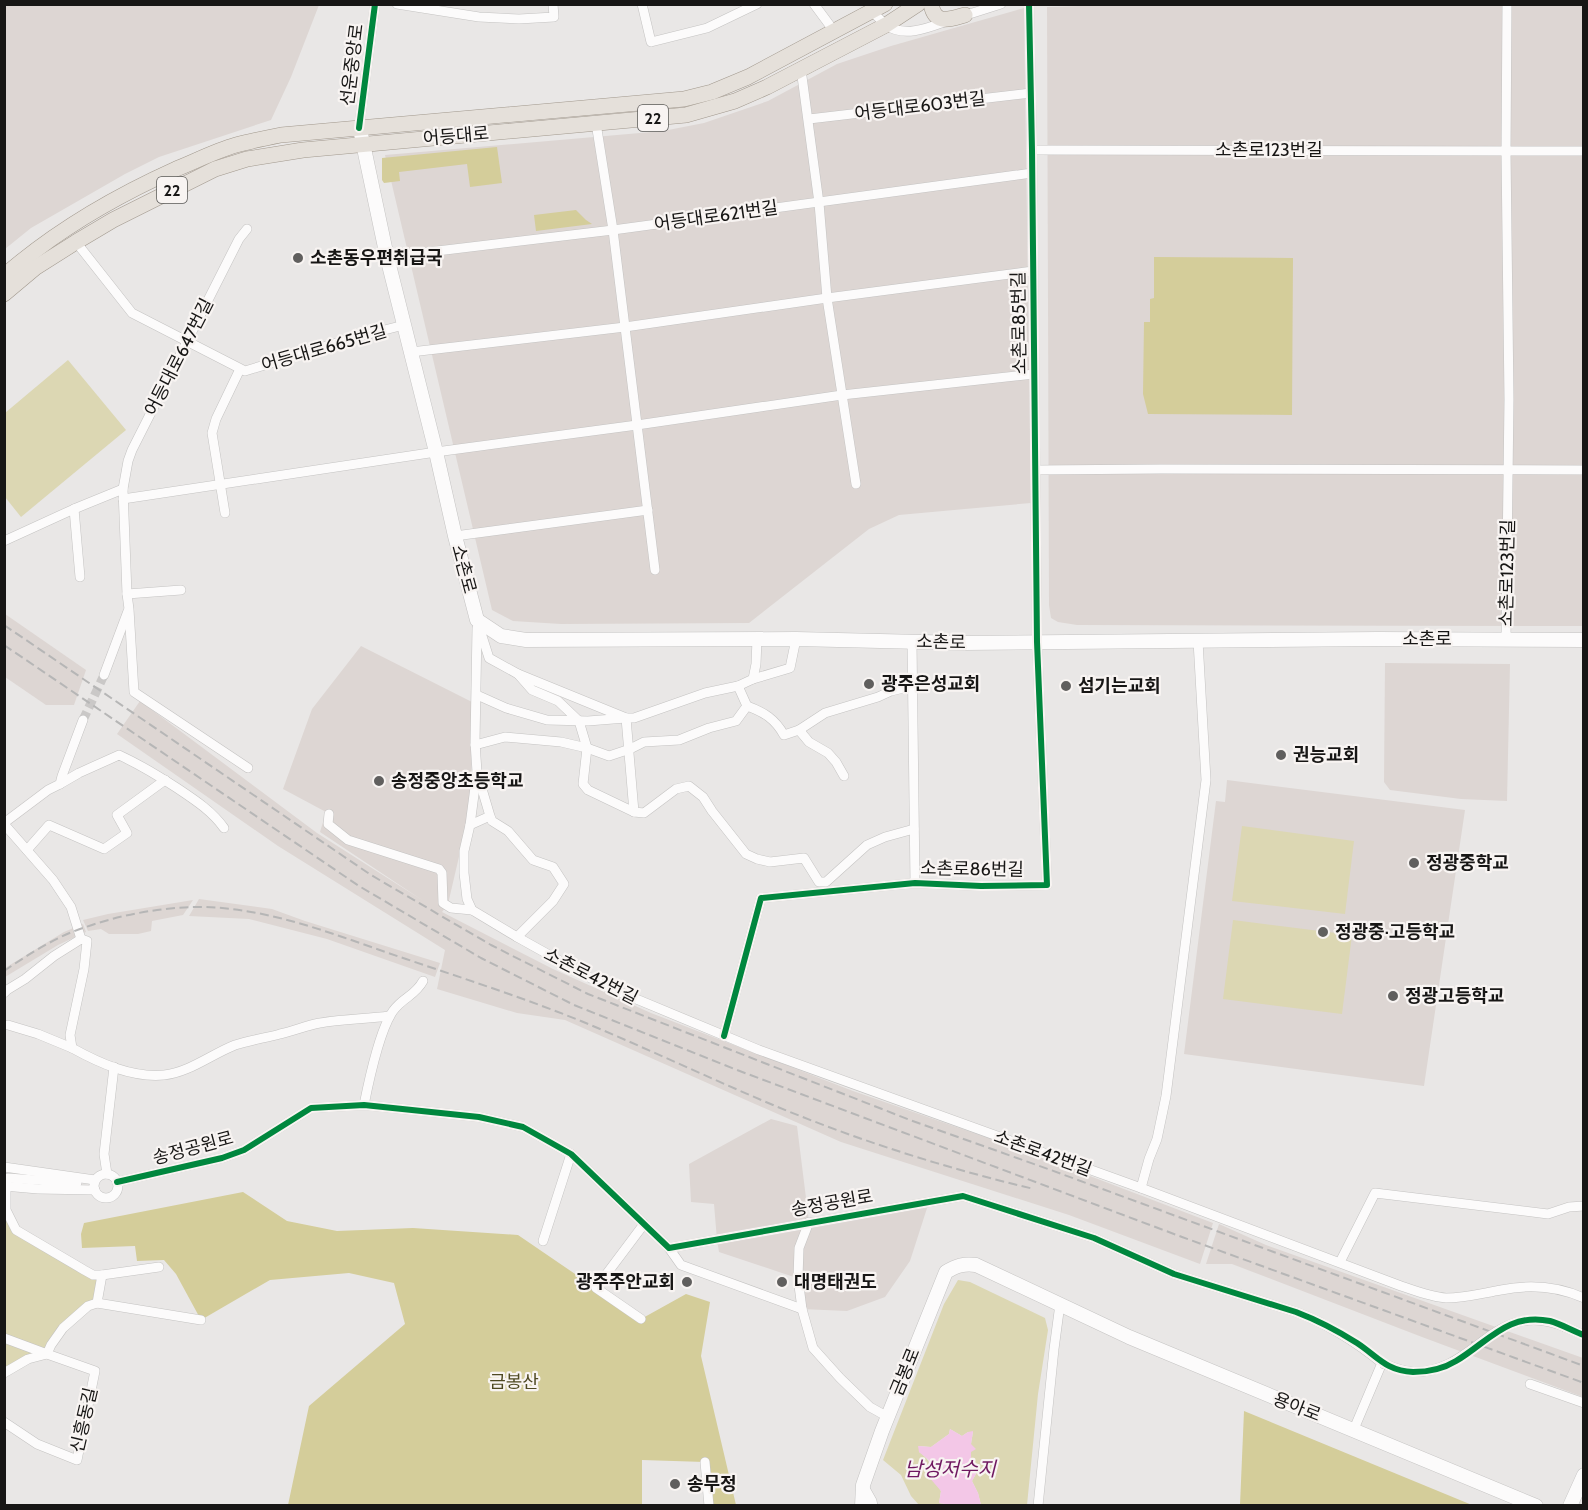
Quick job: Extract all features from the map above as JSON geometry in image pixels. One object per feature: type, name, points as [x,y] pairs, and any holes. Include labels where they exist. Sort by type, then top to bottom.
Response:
[{"type":"main road","name":"어등대로","points":[[4,294],[35,268],[113,220],[215,169],[247,159],[303,150],[686,115],[735,100],[767,87],[886,25],[918,4]]},
{"type":"main road","points":[[931,4],[933,13],[940,19],[946,20],[965,15]]},
{"type":"main road","name":"어등대로","points":[[4,276],[22,260],[63,231],[105,205],[160,176],[237,145],[281,135],[684,99],[712,92],[748,77],[878,8]]},
{"type":"street","name":"선운중앙로","points":[[360,128],[375,4]]},
{"type":"street","points":[[397,4],[479,17],[519,19],[554,17],[553,4]]},
{"type":"street","points":[[642,4],[651,42],[707,28],[758,4]]},
{"type":"street","points":[[814,4],[834,31]]},
{"type":"street","points":[[878,8],[886,25],[897,30],[921,30],[1001,4]]},
{"type":"street","name":"소촌로85번길","points":[[1029,4],[1037,642]]},
{"type":"street","name":"소촌로123번길","points":[[1506,640],[1507,4]]},
{"type":"street","points":[[801,69],[819,203],[827,298],[856,484]]},
{"type":"street","name":"어등대로603번길","points":[[809,119],[1031,93]]},
{"type":"street","points":[[596,123],[613,230],[655,570]]},
{"type":"street","name":"소촌로","points":[[360,128],[387,257],[477,620],[501,636],[526,640],[796,639],[964,643],[1378,639],[1584,640]]},
{"type":"street","name":"소촌로123번길","points":[[1032,150],[1584,151]]},
{"type":"street","name":"어등대로621번길","points":[[613,230],[1032,173]]},
{"type":"street","name":"어등대로647번길","points":[[247,229],[238,239],[132,450],[123,494],[134,692],[248,768]]},
{"type":"street","points":[[387,257],[613,230]]},
{"type":"street","name":"어등대로665번길","points":[[76,242],[132,313],[245,371],[404,325]]},
{"type":"street","points":[[411,352],[625,327],[1033,271]]},
{"type":"street","points":[[225,513],[213,444],[213,426],[240,369]]},
{"type":"street","points":[[4,541],[74,509],[123,494],[220,486],[436,452],[842,395],[1034,374]]},
{"type":"street","points":[[1036,470],[1584,470]]},
{"type":"street","points":[[74,509],[80,576]]},
{"type":"street","points":[[455,536],[648,510]]},
{"type":"street","points":[[127,594],[181,590]]},
{"type":"street","name":"어등대로647번길","points":[[104,675],[129,609]]},
{"type":"street","points":[[472,910],[467,899],[464,851],[477,772],[475,745],[477,620]]},
{"type":"street","points":[[477,620],[489,658],[518,674],[626,718]]},
{"type":"street","points":[[753,679],[757,639]]},
{"type":"street","points":[[477,695],[506,708],[547,720],[634,718],[705,693],[738,686],[790,668],[796,639]]},
{"type":"street","points":[[1142,1188],[1157,1139],[1166,1096],[1206,780],[1198,641]]},
{"type":"street","points":[[912,642],[915,883]]},
{"type":"street","name":"소촌로86번길","points":[[724,1036],[761,898],[915,883],[981,886],[1047,885],[1037,642]]},
{"type":"street","points":[[518,674],[531,690],[558,701],[579,721],[587,748],[583,784],[588,790],[634,812],[644,813],[676,789],[688,786],[703,797],[746,854],[770,862],[804,858],[819,882],[826,882],[867,845],[914,829]]},
{"type":"street","points":[[738,686],[747,706],[762,711],[778,725],[784,735],[799,730],[825,713],[912,686]]},
{"type":"street","points":[[475,745],[505,737],[561,742],[609,756],[644,742],[680,740],[709,728],[736,721],[747,706]]},
{"type":"street","points":[[626,718],[634,812]]},
{"type":"street","points":[[60,784],[83,720]]},
{"type":"street","points":[[799,730],[809,742],[828,753],[837,762],[844,776]]},
{"type":"street","points":[[81,939],[71,907],[53,880],[4,823],[48,790],[119,755],[142,765],[165,780],[208,810],[224,828]]},
{"type":"street","points":[[477,772],[492,821],[508,831],[533,860],[553,867],[564,884],[553,901],[517,937]]},
{"type":"street","points":[[27,850],[50,825],[104,849],[127,833],[117,815],[165,780]]},
{"type":"street","name":"소촌로42번길","points":[[329,814],[328,824],[348,840],[439,869],[442,873],[443,903],[451,908],[472,910],[605,986],[759,1050],[1142,1188],[1401,1286],[1444,1298],[1472,1296],[1526,1286],[1542,1286],[1561,1289],[1584,1298]]},
{"type":"street","points":[[470,825],[490,816]]},
{"type":"street","points":[[4,993],[54,956],[81,939],[87,940],[84,969],[70,1035],[72,1048]]},
{"type":"street","points":[[364,1105],[389,1016],[405,998],[417,991],[423,981]]},
{"type":"street","points":[[8,1024],[38,1034],[114,1067],[152,1076],[179,1072],[238,1044],[320,1023],[389,1016]]},
{"type":"street","points":[[107,1174],[104,1154],[114,1067]]},
{"type":"street","name":"송정공원로","points":[[117,1182],[222,1158],[244,1150],[310,1108],[364,1105],[498,1120],[523,1127],[571,1154],[669,1248],[681,1265],[802,1309]]},
{"type":"street","points":[[543,1241],[571,1154]]},
{"type":"street","points":[[4,1167],[95,1185]]},
{"type":"street","points":[[107,1174],[114,1177],[117,1182],[116,1191],[111,1196],[99,1196],[95,1185],[99,1176],[107,1174]]},
{"type":"street","points":[[95,1185],[38,1189],[6,1184],[6,1210],[16,1230],[93,1275],[159,1268]]},
{"type":"street","points":[[1340,1262],[1375,1193],[1548,1214],[1569,1207],[1584,1206]]},
{"type":"street","name":"송정공원로","points":[[669,1248],[963,1196],[1095,1238],[1174,1274],[1305,1315],[1359,1344],[1382,1363],[1400,1370],[1411,1372],[1434,1370],[1456,1361],[1497,1331],[1512,1323],[1551,1321],[1584,1335]]},
{"type":"street","points":[[809,1222],[800,1248],[798,1278],[802,1309],[813,1348],[870,1407],[888,1417]]},
{"type":"street","points":[[641,1319],[596,1288],[644,1224]]},
{"type":"street","name":"금봉로","points":[[862,1506],[863,1485],[946,1272],[967,1263],[976,1265]]},
{"type":"street","name":"용아로","points":[[976,1265],[1129,1337],[1536,1506]]},
{"type":"street","points":[[97,1303],[102,1275]]},
{"type":"street","points":[[47,1354],[63,1328],[88,1306],[97,1303],[201,1320]]},
{"type":"street","points":[[1038,1506],[1052,1359],[1060,1304]]},
{"type":"street","points":[[4,1338],[47,1354]]},
{"type":"street","points":[[4,1373],[28,1359],[47,1354]]},
{"type":"street","name":"신흥동길","points":[[4,1422],[37,1444],[77,1460],[96,1371],[47,1354]]},
{"type":"street","points":[[1354,1429],[1382,1363]]},
{"type":"street","points":[[1530,1384],[1584,1403]]},
{"type":"street","points":[[705,1462],[709,1506]]},
{"type":"street","points":[[1570,1506],[1584,1475]]},
{"type":"street","points":[[863,1485],[873,1506]]},
{"type":"shaded area","points":[[5,4],[319,5],[291,77],[271,120],[159,157],[31,228],[5,249]]},
{"type":"shaded area","points":[[1143,4],[1583,5],[1583,626],[1077,625],[1058,622],[1051,618],[1049,605],[1047,7]]},
{"type":"shaded area","points":[[1024,8],[1031,503],[899,515],[869,529],[749,623],[561,624],[513,621],[492,610],[385,155],[663,131],[704,123],[768,101],[837,64]]},
{"type":"shaded area","points":[[68,360],[126,430],[21,517],[5,497],[5,413]]},
{"type":"shaded area","points":[[5,614],[86,670],[74,705],[46,705],[5,677]]},
{"type":"shaded area","points":[[361,646],[472,702],[471,805],[448,904],[442,912],[553,969],[651,1013],[853,1091],[1014,1147],[1213,1223],[1200,1264],[1069,1215],[841,1142],[565,1020],[517,1013],[437,989],[445,950],[278,846],[117,734],[140,701],[317,833],[422,900],[320,832],[326,812],[283,789],[312,709]]},
{"type":"shaded area","points":[[1385,663],[1510,664],[1507,801],[1461,799],[1390,790],[1384,782]]},
{"type":"shaded area","name":"정광중·고등학교","points":[[1227,780],[1465,810],[1424,1086],[1184,1054],[1216,801],[1225,802]]},
{"type":"shaded area","points":[[1242,826],[1354,841],[1345,914],[1232,901]]},
{"type":"shaded area","points":[[199,899],[272,909],[440,963],[435,977],[327,939],[249,919],[189,916]]},
{"type":"shaded area","points":[[193,900],[183,915],[152,921],[151,931],[138,934],[109,934],[101,929],[88,931],[83,920],[108,914]]},
{"type":"shaded area","points":[[1233,920],[1352,935],[1342,1014],[1223,999]]},
{"type":"shaded area","points":[[83,924],[86,932],[58,945],[5,977],[5,968],[64,932]]},
{"type":"shaded area","points":[[771,1119],[797,1126],[809,1222],[929,1202],[910,1261],[885,1297],[847,1311],[802,1309],[797,1278],[719,1252],[714,1204],[691,1202],[689,1164]]},
{"type":"shaded area","points":[[4,1210],[16,1230],[84,1270],[102,1275],[97,1303],[88,1306],[51,1345],[4,1373]]},
{"type":"shaded area","points":[[1219,1224],[1266,1245],[1583,1358],[1583,1397],[1232,1264],[1206,1264]]},
{"type":"shaded area","points":[[958,1280],[970,1282],[1045,1318],[1048,1330],[1038,1394],[1027,1505],[981,1505],[972,1481],[977,1472],[971,1465],[973,1432],[962,1436],[950,1429],[949,1434],[931,1447],[919,1446],[919,1452],[931,1466],[941,1491],[939,1503],[951,1505],[919,1505],[911,1496],[901,1475],[883,1460],[944,1304]]},
{"type":"green space","points":[[497,147],[502,183],[470,187],[467,164],[399,172],[400,181],[384,183],[382,180],[382,158]]},
{"type":"green space","points":[[576,210],[592,224],[536,231],[534,215]]},
{"type":"green space","points":[[1154,257],[1293,258],[1292,415],[1148,414],[1143,394],[1144,322],[1150,322],[1150,299],[1154,298]]},
{"type":"green space","name":"금봉산","points":[[243,1192],[287,1221],[337,1231],[413,1228],[518,1235],[641,1319],[686,1294],[710,1302],[701,1356],[736,1505],[709,1505],[705,1462],[642,1460],[642,1505],[288,1505],[309,1406],[405,1324],[394,1283],[349,1273],[270,1280],[201,1320],[176,1274],[164,1260],[137,1261],[135,1246],[82,1248],[81,1234],[84,1223]]},
{"type":"green space","points":[[1244,1411],[1472,1505],[1240,1505]]},
{"type":"water","name":"남성저수지","points":[[950,1429],[962,1436],[973,1431],[971,1444],[976,1449],[971,1452],[971,1465],[977,1472],[972,1481],[981,1505],[939,1503],[941,1491],[928,1476],[929,1460],[919,1452],[918,1446],[931,1447],[949,1434]]},
{"type":"tunnel","points":[[83,720],[104,675]]},
{"type":"railway","points":[[4,625],[371,875],[491,945],[588,994],[910,1120],[1584,1366]]},
{"type":"railway","points":[[4,645],[359,886],[481,958],[574,1005],[737,1070],[1182,1237],[1584,1383]]},
{"type":"railway","points":[[4,971],[64,935],[112,919],[139,913],[194,907],[249,911],[328,932],[560,1013],[773,1105],[837,1130],[967,1172],[1034,1189]]},
{"type":"cycle path","points":[[359,128],[375,4]]},
{"type":"cycle path","points":[[724,1036],[761,898],[915,883],[981,886],[1047,885],[1037,642],[1029,4]]},
{"type":"cycle path","points":[[117,1182],[222,1158],[244,1150],[311,1108],[364,1105],[479,1117],[523,1127],[571,1154],[669,1248],[963,1196],[1094,1238],[1174,1274],[1296,1312],[1335,1330],[1382,1362],[1404,1371],[1424,1371],[1446,1366],[1499,1331],[1522,1321],[1535,1319],[1550,1321],[1584,1335]]},
{"type":"place","name":"소촌동우편취급국","points":[[298,258]]},
{"type":"place","name":"광주은성교회","points":[[869,684]]},
{"type":"place","name":"섬기는교회","points":[[1066,686]]},
{"type":"place","name":"권능교회","points":[[1281,755]]},
{"type":"place","name":"송정중앙초등학교","points":[[379,781]]},
{"type":"place","name":"정광중학교","points":[[1414,863]]},
{"type":"place","name":"정광중·고등학교","points":[[1323,932]]},
{"type":"place","name":"정광고등학교","points":[[1393,996]]},
{"type":"place","name":"광주주안교회","points":[[687,1282]]},
{"type":"place","name":"대명태권도","points":[[782,1282]]},
{"type":"place","name":"송무정","points":[[675,1484]]}]
